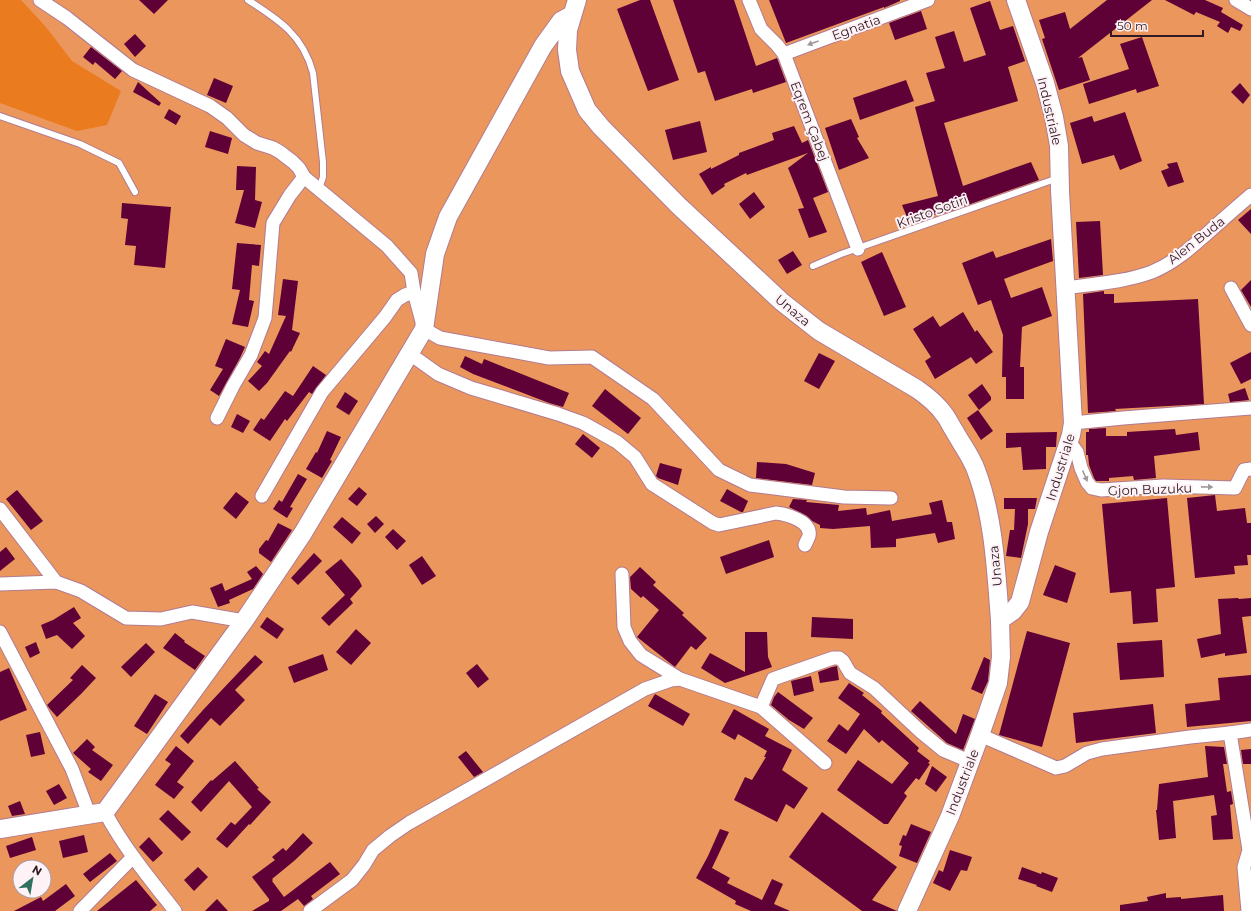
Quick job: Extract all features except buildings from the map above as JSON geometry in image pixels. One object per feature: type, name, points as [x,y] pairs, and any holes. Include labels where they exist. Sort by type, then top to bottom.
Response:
[{"type":"main road","name":"Industriale","points":[[907,911],[950,816],[998,683],[1001,657],[1000,620],[1013,611],[1020,602],[1039,532],[1071,435],[1072,422],[1059,146],[1054,117],[1045,83],[1016,0]]},
{"type":"main road","points":[[0,829],[97,813],[244,621],[303,533],[424,329],[435,254],[448,217],[543,46],[561,21],[575,8]]},
{"type":"main road","name":"Unaza","points":[[575,8],[568,30],[567,50],[570,71],[587,110],[616,144],[782,302],[819,330],[917,389],[931,400],[944,414],[969,456],[982,489],[994,547],[1000,620]]},
{"type":"street","points":[[40,0],[67,18],[133,70],[210,106],[227,118],[244,135],[256,144],[273,148],[293,162],[299,168],[304,177],[387,246],[411,273],[414,292],[424,329],[440,338],[549,358],[592,357],[653,399],[719,470],[750,485],[844,497],[891,498]]},
{"type":"street","name":"Eqrem Çabej","points":[[749,0],[761,28],[784,54],[858,248]]},
{"type":"street","name":"Egnatia","points":[[784,54],[928,0]]},
{"type":"street","points":[[1236,0],[1251,8]]},
{"type":"street","points":[[217,418],[232,386],[251,355],[265,318],[273,223],[290,195],[304,177]]},
{"type":"street","name":"Alen Buda","points":[[1065,288],[1138,276],[1153,271],[1190,249],[1251,195]]},
{"type":"street","points":[[1231,288],[1251,325]]},
{"type":"street","points":[[262,496],[322,392],[385,317],[397,300],[414,292]]},
{"type":"street","points":[[410,354],[438,374],[471,388],[583,423],[617,442],[635,456],[652,484],[713,523],[719,524],[776,513],[784,514],[805,524],[809,531],[809,536],[805,545]]},
{"type":"street","points":[[1072,422],[1251,408]]},
{"type":"street","name":"Gjon Buzuku","points":[[1069,441],[1077,452],[1081,468],[1087,482],[1092,488],[1101,490],[1163,486],[1234,488],[1244,470],[1251,469]]},
{"type":"street","points":[[0,509],[56,582]]},
{"type":"street","points":[[622,574],[624,627],[630,641],[640,655],[680,679],[761,707],[825,763]]},
{"type":"street","points":[[0,584],[56,582],[82,591],[126,618],[161,619],[192,612],[244,621]]},
{"type":"street","points":[[0,632],[72,769],[97,813],[116,832],[175,911]]},
{"type":"street","points":[[761,707],[773,679],[833,658],[838,658],[843,661],[850,673],[874,688],[921,732],[943,750],[969,761]]},
{"type":"street","points":[[310,911],[352,880],[364,865],[373,850],[390,836],[410,823],[645,689],[671,680],[680,679]]},
{"type":"street","points":[[980,735],[1056,768],[1065,766],[1087,753],[1102,749],[1251,730]]},
{"type":"street","points":[[1230,733],[1250,850],[1244,867],[1248,882],[1248,911]]},
{"type":"street","points":[[80,911],[134,857]]},
{"type":"lane","points":[[248,0],[286,27],[296,37],[309,60],[313,73],[323,162],[323,178],[319,190]]},
{"type":"lane","points":[[0,116],[80,144],[119,163],[135,192]]},
{"type":"lane","name":"Kristo Sotiri","points":[[813,266],[841,254],[1060,177]]},
{"type":"shaded area","points":[[0,0],[1251,0],[1251,911],[0,911]]},
{"type":"shaded area","points":[[0,0],[21,0],[46,27],[72,61],[121,91],[107,125],[77,131],[0,103]]}]
